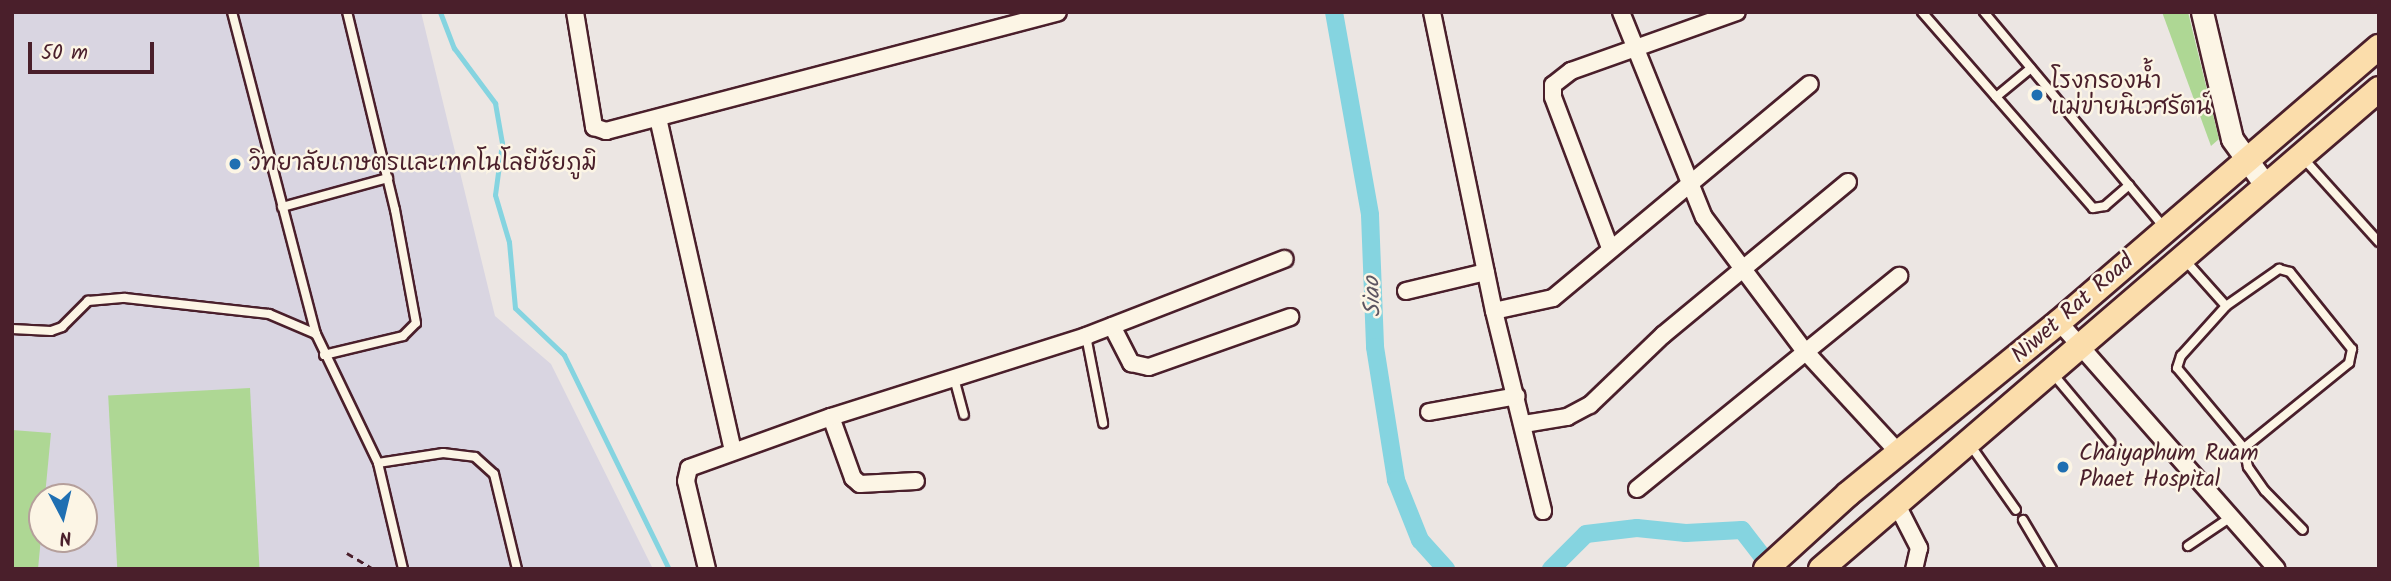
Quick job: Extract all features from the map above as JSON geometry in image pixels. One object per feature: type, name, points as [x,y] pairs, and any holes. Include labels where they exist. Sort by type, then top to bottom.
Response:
[{"type":"main road","name":"Niwet Rat Road","points":[[1766,569],[1848,494],[1901,455],[2059,322],[2379,47]]},
{"type":"main road","name":"Niwet Rat Road","points":[[1821,569],[2379,89]]},
{"type":"street","points":[[575,12],[594,127],[606,131],[1058,12]]},
{"type":"street","points":[[1432,12],[1494,311],[1544,511]]},
{"type":"street","points":[[1621,12],[1688,184],[1740,269],[1804,350],[1901,455]]},
{"type":"street","points":[[1610,247],[1553,97],[1553,85],[1571,71],[1737,12]]},
{"type":"street","points":[[2202,12],[2232,139],[2246,163],[2266,186]]},
{"type":"street","points":[[1494,311],[1547,301],[1810,84]]},
{"type":"street","points":[[658,118],[733,450]]},
{"type":"street","points":[[1524,424],[1567,416],[1590,405],[1740,269],[1848,182]]},
{"type":"street","points":[[707,569],[686,481],[689,468],[831,417],[1086,336],[1285,259]]},
{"type":"street","points":[[1406,291],[1486,272]]},
{"type":"street","points":[[1637,489],[1804,350],[1899,276]]},
{"type":"street","points":[[1112,326],[1131,363],[1149,367],[1290,317]]},
{"type":"street","points":[[2059,322],[2277,569]]},
{"type":"street","points":[[1429,412],[1517,396]]},
{"type":"street","points":[[831,417],[853,478],[860,484],[916,481]]},
{"type":"street","points":[[1896,503],[1919,548],[1914,569]]},
{"type":"lane","points":[[232,12],[316,334],[378,463],[403,569]]},
{"type":"lane","points":[[324,355],[403,336],[416,323],[388,178],[346,12]]},
{"type":"lane","points":[[1922,12],[2093,208],[2105,206],[2129,185]]},
{"type":"lane","points":[[1984,12],[2166,230]]},
{"type":"lane","points":[[1996,97],[2031,68]]},
{"type":"lane","points":[[2301,155],[2379,242]]},
{"type":"lane","points":[[282,207],[388,178]]},
{"type":"lane","points":[[2182,257],[2226,306]]},
{"type":"lane","points":[[2244,448],[2349,363],[2352,349],[2290,272],[2279,269],[2226,306],[2181,356],[2178,368],[2244,448],[2248,467],[2265,491],[2303,530]]},
{"type":"lane","points":[[12,330],[51,331],[88,301],[125,298],[269,314],[316,334]]},
{"type":"lane","points":[[1086,336],[1103,423]]},
{"type":"lane","points":[[2051,372],[2110,442]]},
{"type":"lane","points":[[954,378],[964,415]]},
{"type":"lane","points":[[1969,443],[2016,510]]},
{"type":"lane","points":[[378,463],[443,453],[475,457],[494,474],[517,569]]},
{"type":"lane","points":[[2188,547],[2231,517]]},
{"type":"lane","points":[[2023,520],[2052,569]]},
{"type":"path","points":[[347,553],[374,569]]},
{"type":"shaded area","name":"วิทยาลัยเกษตรและเทคโนโลยีชัยภูมิ","points":[[12,12],[421,12],[495,316],[551,364],[653,569],[12,569]]},
{"type":"green space","points":[[2162,12],[2188,12],[2219,139],[2211,146]]},
{"type":"green space","points":[[250,388],[259,569],[117,569],[108,395]]},
{"type":"green space","points":[[12,430],[51,433],[46,483],[28,483],[28,553],[40,553],[38,569],[12,569]]},
{"type":"waterway","points":[[440,12],[454,48],[495,103],[502,143],[495,195],[509,242],[515,308],[564,355],[669,569]]},
{"type":"waterway","name":"Siao","points":[[1334,12],[1370,215],[1375,347],[1396,480],[1420,540],[1446,569]]},
{"type":"waterway","name":"Siao","points":[[1551,569],[1586,534],[1637,528],[1686,533],[1742,530],[1772,569]]},
{"type":"place","name":"โรงกรองน้ำ แม่ข่ายนิเวศรัตน์","points":[[2037,95]]},
{"type":"place","name":"วิทยาลัยเกษตรและเทคโนโลยีชัยภูมิ","points":[[235,164]]},
{"type":"place","name":"Chaiyaphum Ruam Phaet Hospital","points":[[2063,467]]}]
